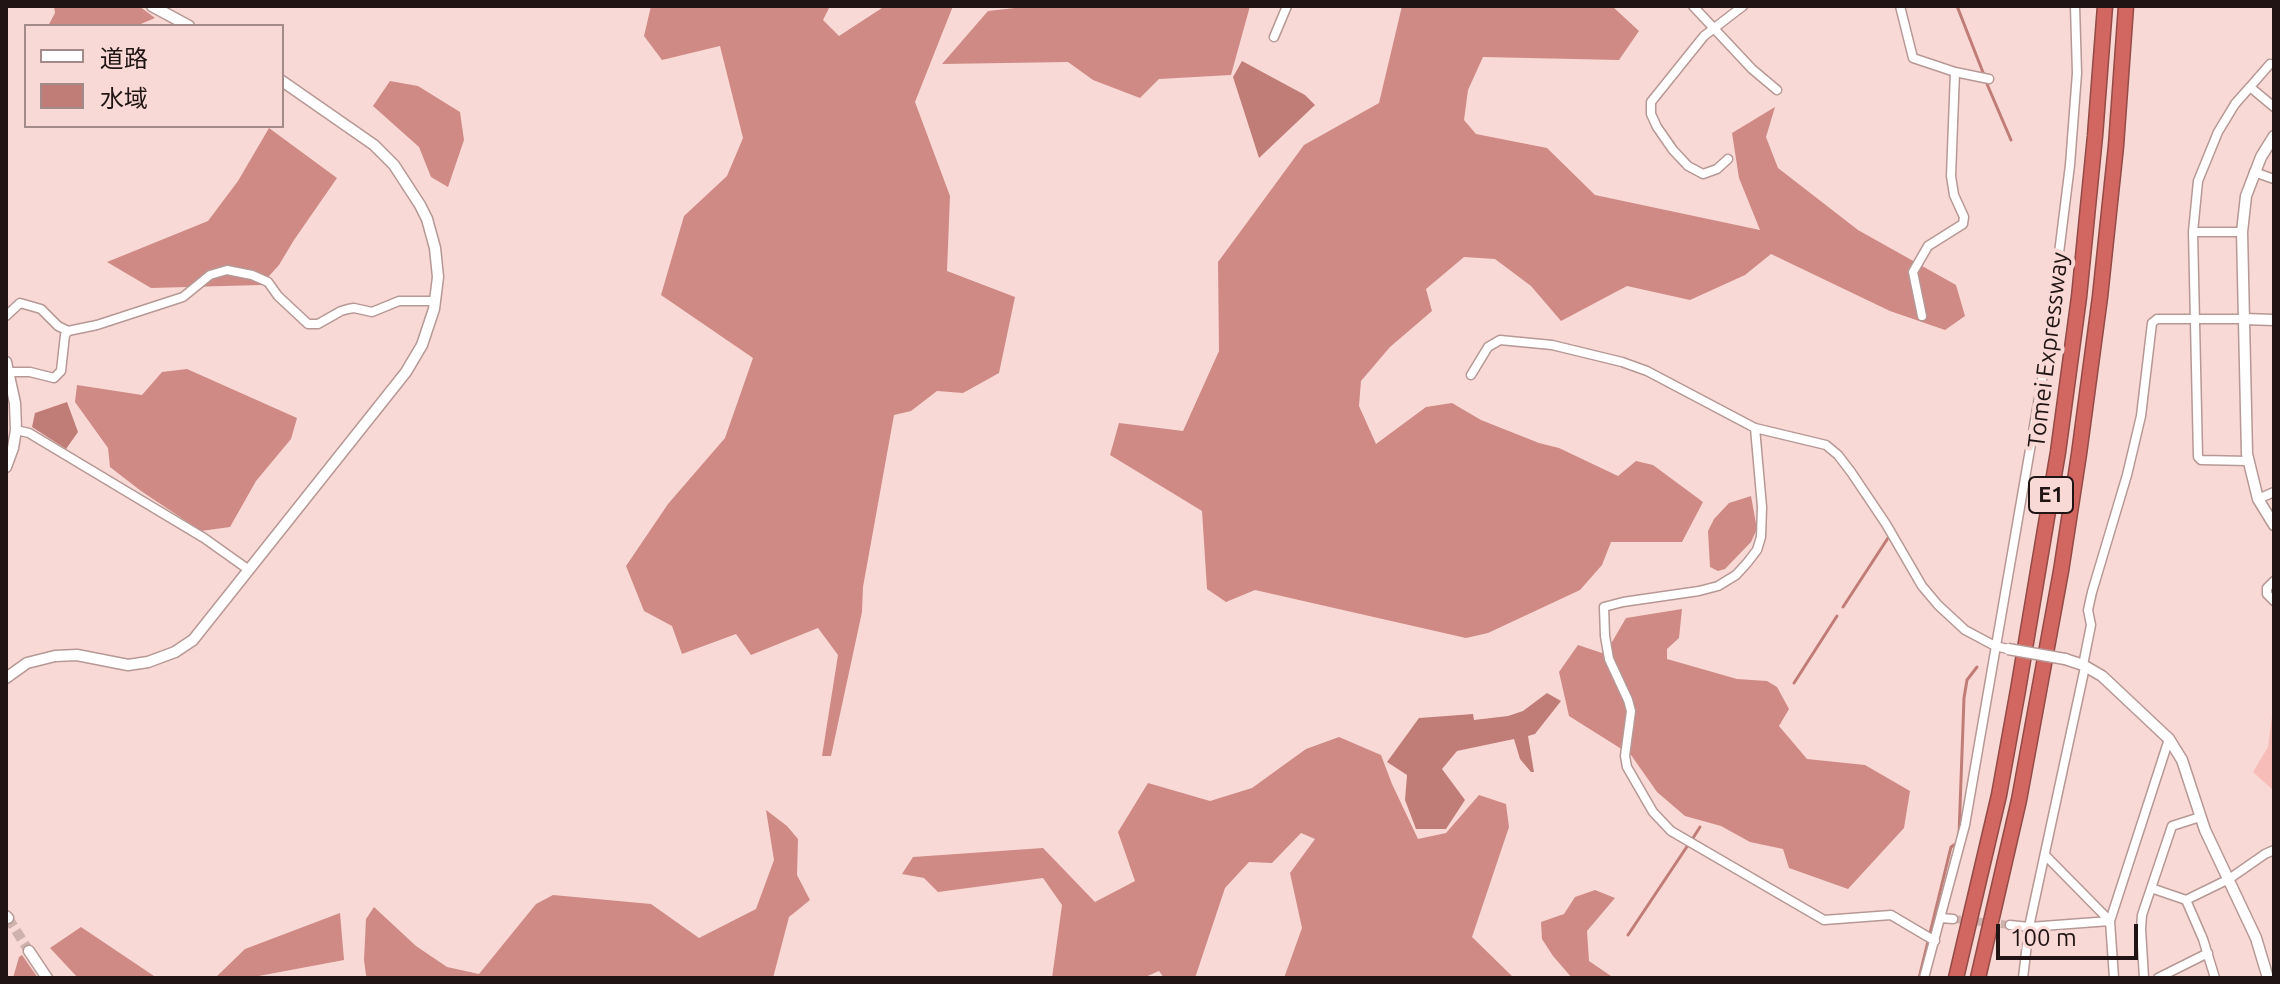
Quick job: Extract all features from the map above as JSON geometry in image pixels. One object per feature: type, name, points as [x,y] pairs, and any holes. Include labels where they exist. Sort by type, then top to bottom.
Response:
[{"type":"highway","name":"Tomei Expressway","points":[[1956,978],[1999,795],[2058,452],[2079,297],[2105,6]]},
{"type":"highway","name":"Tomei Expressway","points":[[1978,978],[2022,785],[2061,571],[2100,297],[2116,146],[2126,6]]},
{"type":"street","points":[[152,6],[185,24]]},
{"type":"street","points":[[1274,37],[1287,6]]},
{"type":"street","points":[[1693,6],[1752,69],[1777,90]]},
{"type":"street","points":[[1728,159],[1717,169],[1703,174],[1688,166],[1673,150],[1651,114],[1651,102],[1704,36],[1743,6]]},
{"type":"street","points":[[1900,6],[1913,58],[1989,79]]},
{"type":"street","points":[[1924,978],[1965,825],[2034,434],[2070,165],[2077,73],[2075,6]]},
{"type":"street","points":[[2248,461],[2201,460],[2198,457],[2193,232],[2198,181],[2205,159],[2235,104],[2270,64]]},
{"type":"street","points":[[1922,316],[1913,272],[1928,246],[1963,224],[1964,217],[1954,195],[1951,176],[1955,72]]},
{"type":"street","points":[[6,678],[27,663],[55,656],[77,655],[128,665],[148,662],[165,657],[193,640],[414,361],[429,328],[438,277],[435,248],[427,219],[394,165],[374,145],[284,82]]},
{"type":"street","points":[[2250,87],[2274,107]]},
{"type":"street","points":[[2274,136],[2254,172],[2246,196],[2242,232],[2248,461],[2258,499],[2274,525]]},
{"type":"street","points":[[2254,172],[2274,179]]},
{"type":"street","points":[[2193,232],[2242,232]]},
{"type":"street","points":[[6,316],[20,303],[41,309],[58,326],[68,331],[97,325],[183,297],[210,275],[227,270],[268,282],[278,296],[308,324],[318,324],[348,309],[372,312],[399,301],[435,301]]},
{"type":"street","points":[[2023,978],[2029,927],[2084,666],[2091,625],[2088,610],[2141,416],[2152,323],[2157,319],[2274,320]]},
{"type":"street","points":[[6,467],[16,430],[15,403],[8,367],[54,378],[61,371],[68,331]]},
{"type":"street","points":[[1471,375],[1488,347],[1500,340],[1552,345],[1647,371],[1755,428],[1826,445],[1838,455],[1886,524],[1922,586],[1965,630],[1995,646],[2065,659],[2084,666],[2102,676],[2169,739],[2182,760],[2200,817],[2256,938],[2268,978]]},
{"type":"street","points":[[1755,428],[1762,507],[1761,537],[1757,550],[1747,563],[1736,575],[1718,586],[1604,607],[1609,659],[1631,711],[1625,756],[1627,767],[1653,812],[1671,831],[1824,920],[1891,915],[1935,941]]},
{"type":"street","points":[[16,430],[29,433],[150,505],[249,570]]},
{"type":"street","points":[[2258,499],[2274,492]]},
{"type":"street","points":[[2274,581],[2267,588],[2267,594],[2274,601]]},
{"type":"street","points":[[2114,978],[2110,921],[2169,739]]},
{"type":"street","points":[[2144,978],[2142,915],[2172,826],[2200,817]]},
{"type":"street","points":[[2151,888],[2186,900],[2229,879],[2274,850]]},
{"type":"street","points":[[2045,855],[2110,921]]},
{"type":"street","points":[[2186,900],[2215,978]]},
{"type":"street","points":[[1941,918],[1953,919]]},
{"type":"street","points":[[2010,925],[2029,927],[2110,921]]},
{"type":"street","points":[[29,951],[47,978]]},
{"type":"street","points":[[2158,978],[2208,953]]},
{"type":"shaded area","points":[[54,6],[139,6],[155,18],[141,24],[49,24],[55,13]]},
{"type":"shaded area","points":[[651,6],[830,6],[823,20],[839,36],[885,6],[953,6],[915,102],[950,196],[947,271],[1015,297],[999,373],[963,393],[937,391],[911,411],[894,415],[863,587],[862,612],[831,756],[822,756],[838,655],[818,628],[751,655],[736,634],[682,654],[672,626],[644,611],[626,566],[668,504],[725,438],[753,358],[661,295],[684,216],[727,176],[743,138],[720,46],[662,60],[644,36]]},
{"type":"shaded area","points":[[1033,6],[1250,6],[1231,75],[1159,79],[1140,98],[1093,80],[1068,62],[942,64],[988,11]]},
{"type":"shaded area","points":[[1402,6],[1612,6],[1639,31],[1619,60],[1483,57],[1468,90],[1464,120],[1476,134],[1547,148],[1595,195],[1760,230],[1739,178],[1732,133],[1775,107],[1766,137],[1778,168],[1858,230],[1956,285],[1965,316],[1945,330],[1890,311],[1771,254],[1745,275],[1690,300],[1627,286],[1561,321],[1531,286],[1495,259],[1464,257],[1426,289],[1432,311],[1390,347],[1361,381],[1359,406],[1376,444],[1426,407],[1452,403],[1481,420],[1559,448],[1618,476],[1636,461],[1653,465],[1703,502],[1682,542],[1611,542],[1602,565],[1580,590],[1488,633],[1466,638],[1255,590],[1226,602],[1207,589],[1202,511],[1110,455],[1119,423],[1183,431],[1219,351],[1218,262],[1304,145],[1379,103]]},
{"type":"shaded area","points":[[390,81],[418,86],[460,112],[464,140],[448,187],[431,177],[419,147],[373,106]]},
{"type":"shaded area","points":[[269,128],[337,178],[279,265],[261,285],[151,288],[107,262],[208,221],[238,181]]},
{"type":"shaded area","points":[[187,369],[297,418],[291,439],[256,481],[230,527],[201,531],[110,467],[108,448],[75,402],[77,385],[142,395],[162,372]]},
{"type":"shaded area","points":[[1751,496],[1757,529],[1751,542],[1725,569],[1718,571],[1710,567],[1708,531],[1714,519],[1729,503]]},
{"type":"shaded area","points":[[1682,609],[1679,638],[1667,649],[1667,659],[1737,679],[1767,681],[1777,687],[1789,709],[1779,726],[1807,759],[1865,765],[1910,791],[1904,828],[1848,889],[1789,868],[1783,849],[1750,842],[1721,826],[1685,816],[1657,792],[1631,755],[1569,716],[1559,672],[1578,645],[1605,654],[1626,618]]},
{"type":"shaded area","points":[[2274,701],[2274,791],[2253,772],[2268,747]]},
{"type":"shaded area","points":[[1339,737],[1381,755],[1418,839],[1446,833],[1479,795],[1506,804],[1509,827],[1472,937],[1514,978],[1284,978],[1302,928],[1290,873],[1315,839],[1301,833],[1272,863],[1249,862],[1225,888],[1195,978],[1164,978],[1159,971],[1143,978],[1052,978],[1062,905],[1043,878],[938,892],[924,878],[902,874],[913,857],[1043,848],[1095,902],[1135,881],[1118,832],[1148,783],[1210,801],[1252,788],[1306,749]]},
{"type":"shaded area","points":[[766,810],[798,839],[797,875],[810,900],[789,917],[773,978],[368,978],[366,975],[366,919],[374,907],[416,946],[447,967],[479,974],[536,904],[553,895],[651,904],[699,938],[756,909],[774,860]]},
{"type":"shaded area","points":[[1595,890],[1615,898],[1587,931],[1589,961],[1614,978],[1572,978],[1542,939],[1541,922],[1564,914],[1575,897]]},
{"type":"shaded area","points":[[340,913],[344,960],[248,978],[215,978],[245,949]]},
{"type":"shaded area","points":[[81,927],[157,978],[78,978],[50,948]]},
{"type":"shaded area","points":[[22,955],[38,978],[13,978]]},
{"type":"water","points":[[1242,61],[1305,95],[1315,105],[1259,158],[1233,77]]},
{"type":"water","points":[[67,402],[78,432],[66,449],[32,427],[35,413]]},
{"type":"water","points":[[1547,693],[1561,701],[1535,734],[1528,736],[1534,772],[1520,759],[1514,739],[1457,751],[1442,769],[1465,800],[1446,829],[1416,829],[1405,800],[1407,775],[1387,762],[1419,718],[1473,714],[1474,720],[1508,716],[1523,711]]},
{"type":"waterway","points":[[1957,6],[1984,75]]},
{"type":"waterway","points":[[1987,84],[2011,140]]},
{"type":"waterway","points":[[1843,607],[1888,538]]},
{"type":"waterway","points":[[1794,683],[1837,616]]},
{"type":"waterway","points":[[1959,835],[1964,698],[1967,680],[1977,667]]},
{"type":"waterway","points":[[1693,838],[1700,827]]},
{"type":"waterway","points":[[1919,978],[1951,847],[1957,843]]},
{"type":"waterway","points":[[1628,935],[1688,845]]},
{"type":"tunnel","points":[[8,918],[29,951]]},
{"type":"tunnel","points":[[1953,919],[2010,925]]}]
